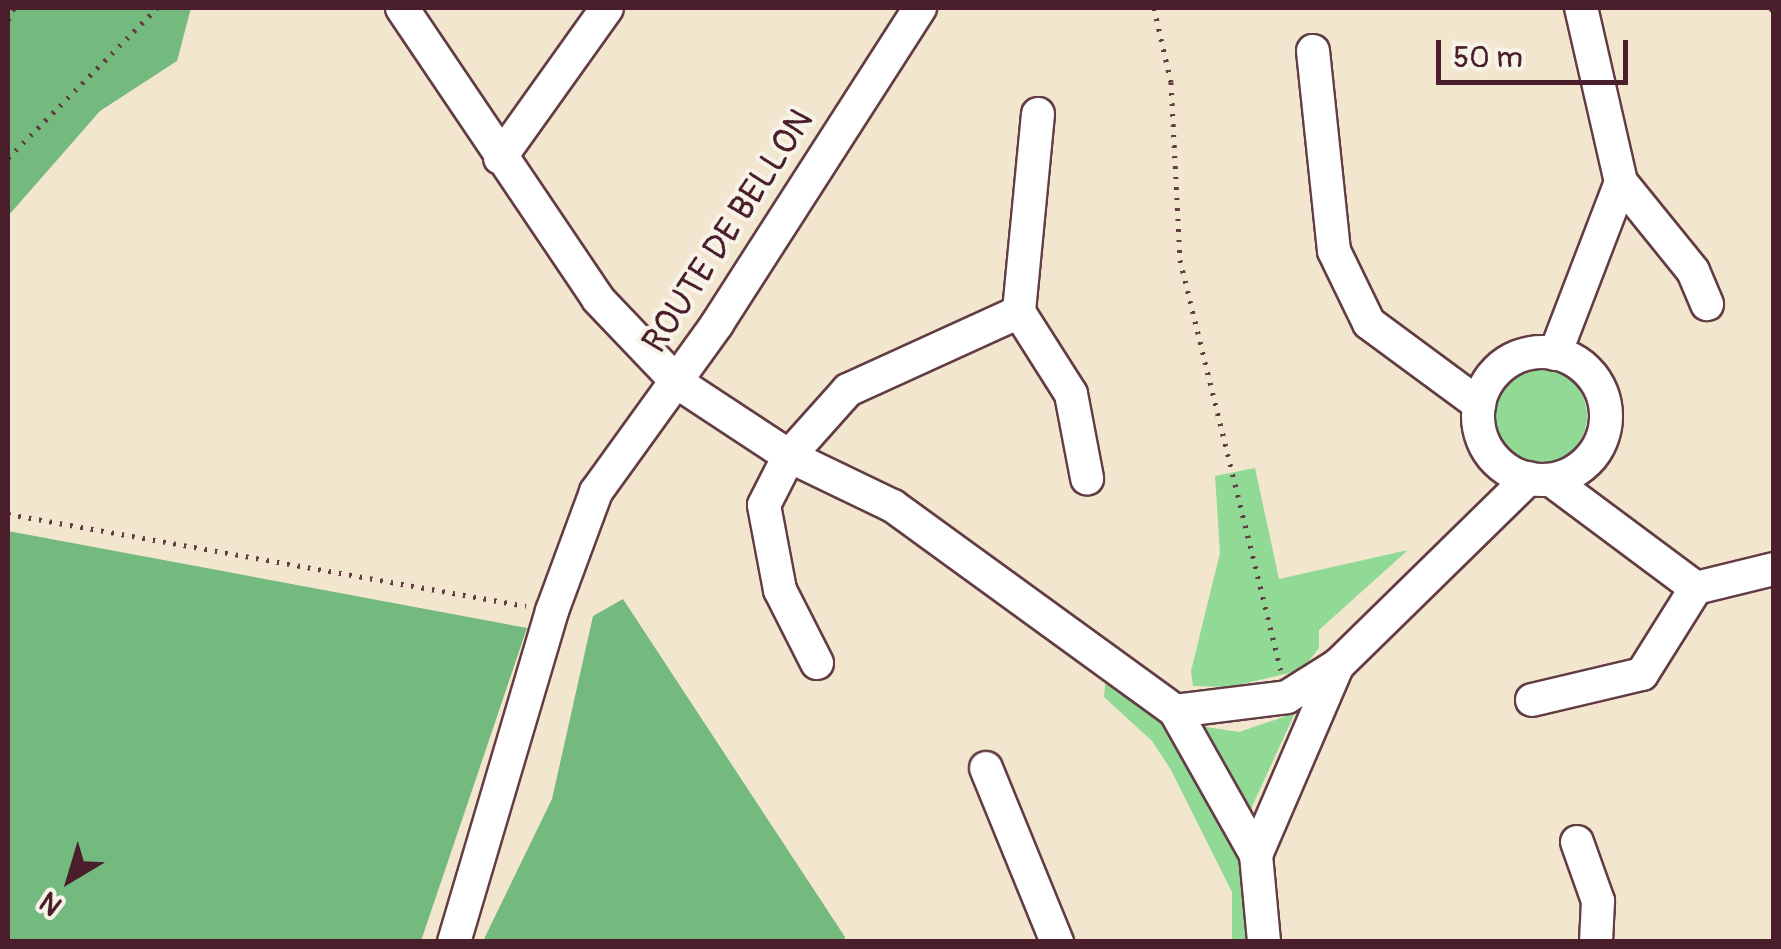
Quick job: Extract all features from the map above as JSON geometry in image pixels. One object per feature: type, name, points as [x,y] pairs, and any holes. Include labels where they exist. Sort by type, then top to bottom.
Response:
[{"type":"street","points":[[402,8],[598,299],[678,383],[789,456],[893,506],[1175,711],[1256,855],[1264,942]]},
{"type":"street","points":[[500,158],[607,8]]},
{"type":"street","name":"ROUTE DE BELLON","points":[[454,942],[552,610],[596,492],[678,383],[920,8]]},
{"type":"street","points":[[1581,8],[1621,182],[1693,271],[1706,304]]},
{"type":"street","points":[[1313,51],[1334,251],[1369,323],[1479,404]]},
{"type":"street","points":[[1038,114],[1019,312],[1071,394],[1086,478]]},
{"type":"street","points":[[1555,354],[1621,182]]},
{"type":"street","points":[[817,663],[780,590],[764,505],[789,456],[848,390],[1019,312]]},
{"type":"street","points":[[1175,711],[1287,697],[1338,665],[1540,479],[1590,460],[1606,419],[1592,377],[1555,354],[1516,358],[1492,377],[1479,404],[1490,454],[1540,479],[1696,588]]},
{"type":"street","points":[[467,942],[590,545],[596,492]]},
{"type":"street","points":[[1532,700],[1642,674],[1696,588],[1774,570]]},
{"type":"street","points":[[1256,855],[1338,665]]},
{"type":"street","points":[[986,768],[1058,942]]},
{"type":"street","points":[[1576,842],[1598,901],[1596,942]]},
{"type":"path","points":[[8,20],[14,8]]},
{"type":"path","points":[[8,158],[156,8]]},
{"type":"path","points":[[1154,8],[1171,82],[1180,260],[1287,697]]},
{"type":"path","points":[[8,514],[552,610]]},
{"type":"green space","points":[[8,8],[191,8],[177,61],[100,111],[8,216]]},
{"type":"green space","points":[[1539,368],[1557,372],[1573,382],[1583,398],[1587,416],[1583,434],[1573,450],[1557,460],[1539,464],[1521,460],[1505,450],[1495,434],[1491,416],[1495,398],[1505,382],[1521,372]]},
{"type":"green space","points":[[1255,468],[1279,579],[1408,550],[1319,630],[1319,648],[1302,670],[1230,687],[1193,686],[1191,671],[1220,553],[1215,476]]},
{"type":"green space","points":[[8,531],[527,628],[421,941],[8,941]]},
{"type":"green space","points":[[623,599],[845,937],[844,941],[483,941],[552,799],[593,616]]},
{"type":"green space","points":[[1106,674],[1172,727],[1242,858],[1248,941],[1232,941],[1232,892],[1171,770],[1152,741],[1104,697]]},
{"type":"green space","points":[[1295,713],[1250,811],[1200,726],[1239,732]]}]
